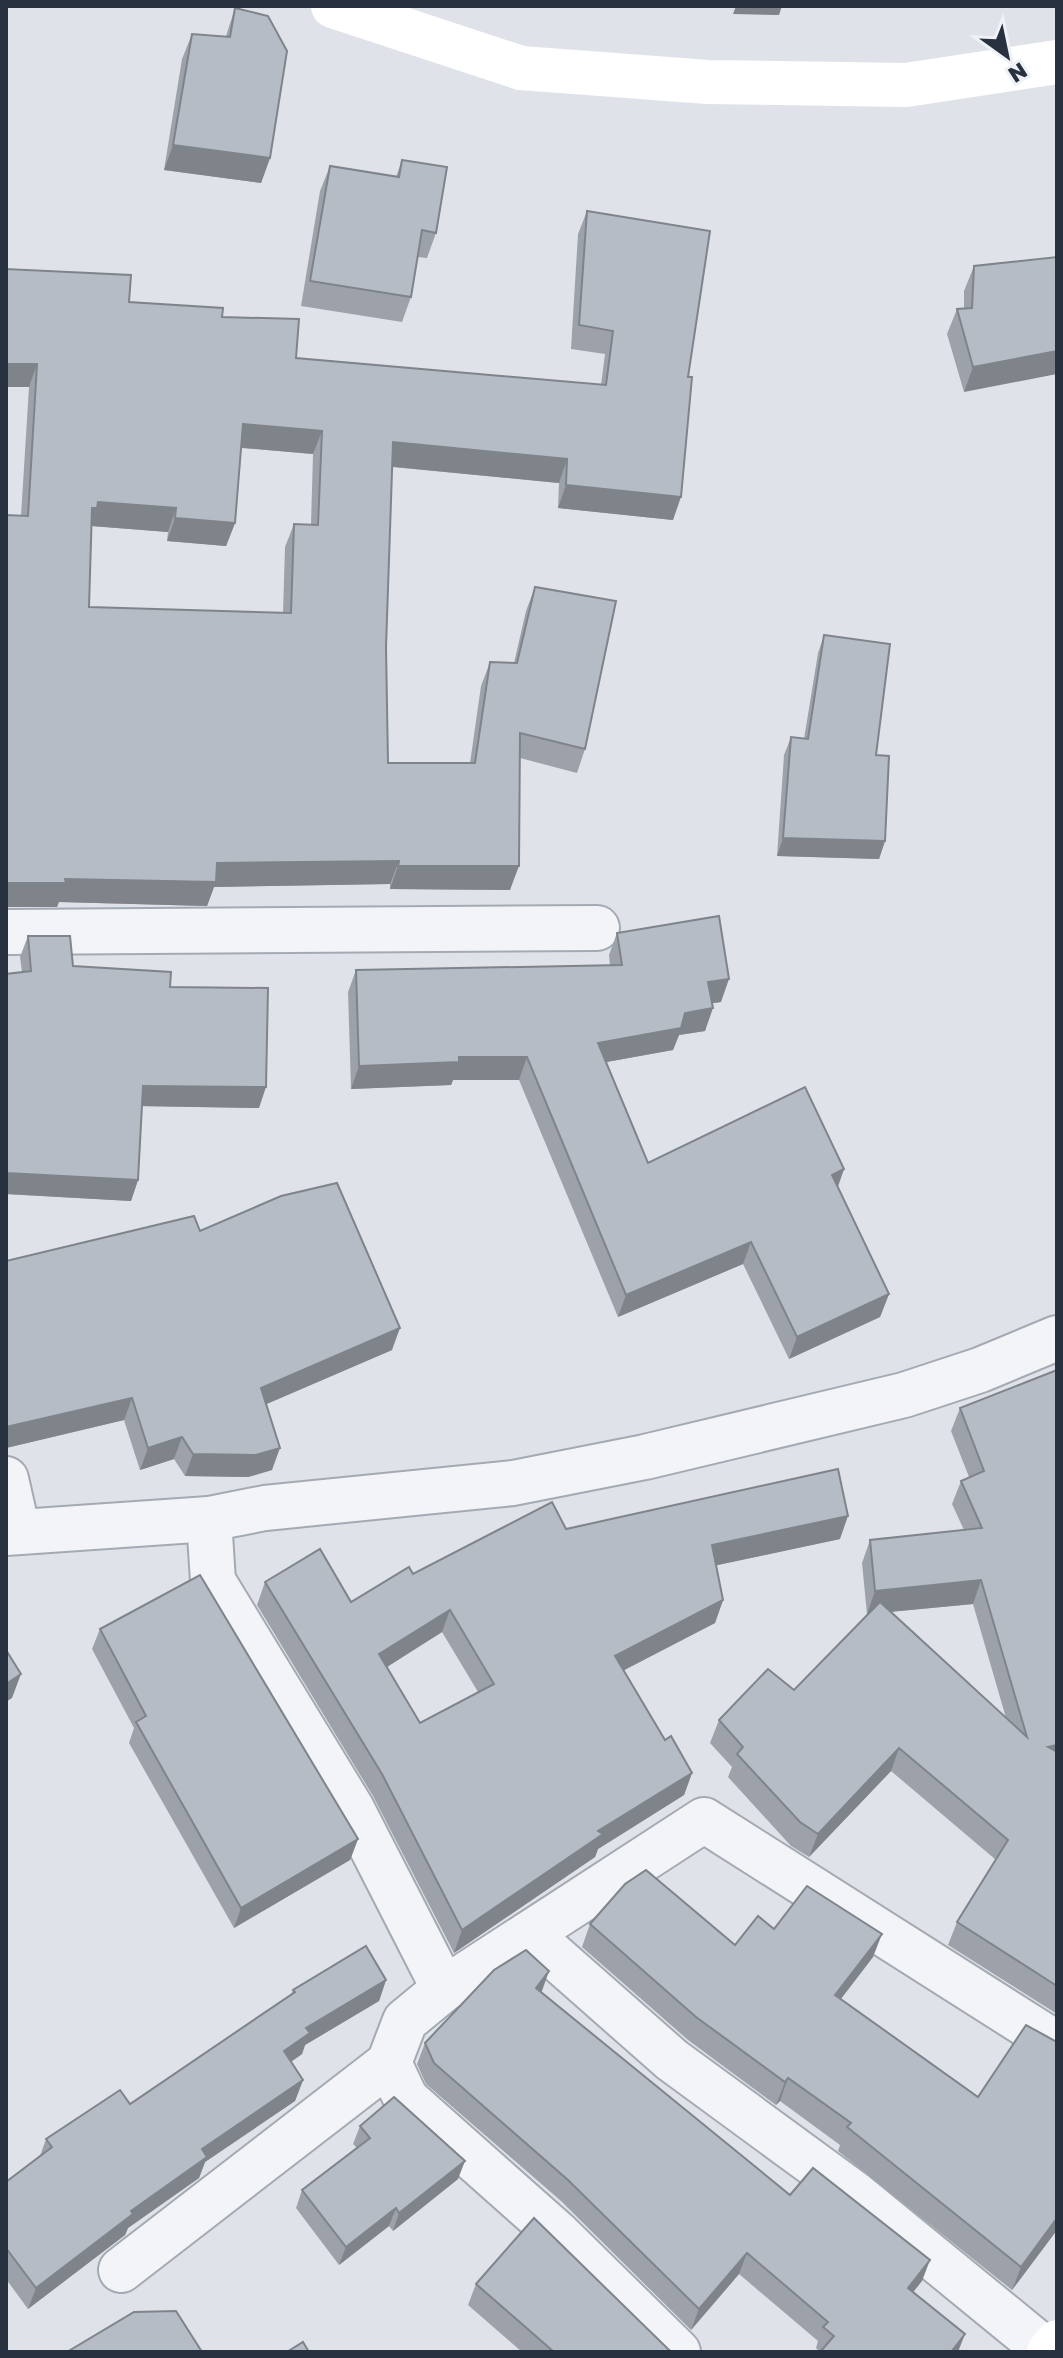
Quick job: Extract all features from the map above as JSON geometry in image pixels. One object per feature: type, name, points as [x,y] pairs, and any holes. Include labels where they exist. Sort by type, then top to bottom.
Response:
[{"type":"street","points":[[333,6],[521,68],[708,82],[906,85],[1057,62]]},
{"type":"street","points":[[6,932],[597,928]]},
{"type":"street","points":[[6,1479],[12,1532],[209,1519],[265,1508],[513,1483],[645,1457],[904,1395],[980,1370],[1057,1338]]},
{"type":"street","points":[[209,1519],[213,1581],[352,1809],[444,1989]]},
{"type":"street","points":[[121,2270],[389,2063],[405,2021],[444,1989],[704,1820],[1057,2044]]},
{"type":"street","points":[[529,1934],[672,2060],[855,2194],[1048,2352],[1057,2342]]},
{"type":"street","points":[[389,2063],[406,2099],[558,2234],[678,2352]]},
{"type":"building","points":[[235,8],[268,16],[287,51],[270,158],[173,145],[192,34],[230,37]]},
{"type":"building","points":[[402,160],[447,167],[436,233],[422,230],[411,297],[310,281],[330,166],[399,177]]},
{"type":"building","points":[[587,211],[710,231],[688,377],[692,377],[681,497],[566,485],[567,459],[393,442],[386,647],[388,763],[475,763],[490,662],[517,663],[535,587],[616,601],[585,749],[520,733],[519,866],[398,866],[399,861],[217,863],[216,882],[65,879],[66,883],[6,883],[6,515],[28,516],[37,364],[6,364],[6,269],[131,275],[129,302],[223,308],[222,317],[299,319],[296,358],[606,385],[613,331],[579,325]],"holes":[[[243,424],[322,431],[318,525],[294,524],[291,613],[89,607],[92,508],[97,508],[98,502],[176,508],[175,518],[235,523]]]},
{"type":"building","points":[[1057,257],[1057,351],[973,367],[957,309],[972,308],[974,266]]},
{"type":"building","points":[[824,635],[890,644],[876,755],[889,756],[885,841],[783,838],[791,737],[808,739]]},
{"type":"building","points":[[719,916],[729,979],[708,982],[713,1008],[685,1013],[681,1028],[598,1043],[648,1163],[805,1087],[844,1169],[832,1175],[889,1294],[797,1337],[751,1242],[626,1295],[527,1057],[459,1057],[459,1062],[359,1066],[356,970],[622,965],[617,933]]},
{"type":"building","points":[[28,936],[70,936],[73,966],[171,972],[170,987],[268,988],[266,1087],[143,1086],[138,1180],[6,1173],[6,974],[31,971]]},
{"type":"building","points":[[337,1183],[400,1328],[261,1388],[280,1448],[256,1455],[193,1454],[182,1437],[148,1448],[132,1398],[6,1427],[6,1261],[194,1216],[200,1231],[281,1196]]},
{"type":"building","points":[[1057,1370],[1057,1745],[1048,1747],[1057,1752],[1057,1986],[957,1922],[1008,1840],[899,1748],[818,1834],[800,1822],[737,1754],[743,1747],[719,1720],[768,1669],[794,1690],[880,1602],[1027,1737],[981,1580],[875,1591],[870,1540],[982,1528],[961,1481],[984,1471],[960,1408]]},
{"type":"building","points":[[838,1469],[848,1516],[712,1545],[723,1600],[615,1656],[665,1740],[671,1736],[692,1773],[598,1831],[603,1834],[462,1930],[382,1774],[265,1582],[320,1549],[351,1602],[409,1567],[413,1574],[552,1502],[566,1529]],"holes":[[[450,1610],[494,1684],[420,1723],[379,1654]]]},
{"type":"building","points":[[200,1575],[358,1839],[241,1908],[136,1722],[146,1716],[100,1629]]},
{"type":"building","points":[[6,1650],[21,1674],[6,1684]]},
{"type":"building","points":[[646,1870],[735,1945],[758,1916],[774,1929],[807,1886],[882,1934],[835,1995],[978,2097],[1026,2025],[1057,2042],[1057,2218],[1021,2267],[847,2127],[851,2123],[788,2078],[785,2082],[696,2017],[590,1924],[625,1884]]},
{"type":"building","points":[[366,1946],[386,1980],[306,2028],[310,2033],[284,2051],[303,2080],[202,2149],[207,2157],[131,2211],[133,2214],[36,2288],[6,2248],[6,2182],[52,2147],[46,2139],[120,2090],[130,2104],[295,1992],[293,1990]]},
{"type":"building","points":[[526,1950],[549,1971],[536,1988],[790,2195],[813,2168],[930,2260],[908,2288],[965,2334],[951,2352],[820,2352],[834,2336],[823,2327],[828,2322],[747,2253],[699,2309],[568,2180],[434,2063],[425,2043],[494,1970]]},
{"type":"building","points":[[394,2097],[465,2161],[399,2213],[396,2208],[346,2247],[302,2190],[370,2138],[360,2126]]},
{"type":"building","points":[[534,2218],[672,2352],[554,2352],[476,2284]]},
{"type":"building","points":[[176,2311],[202,2352],[67,2352],[134,2312]]},
{"type":"building","points":[[303,2342],[309,2352],[287,2352]]}]
